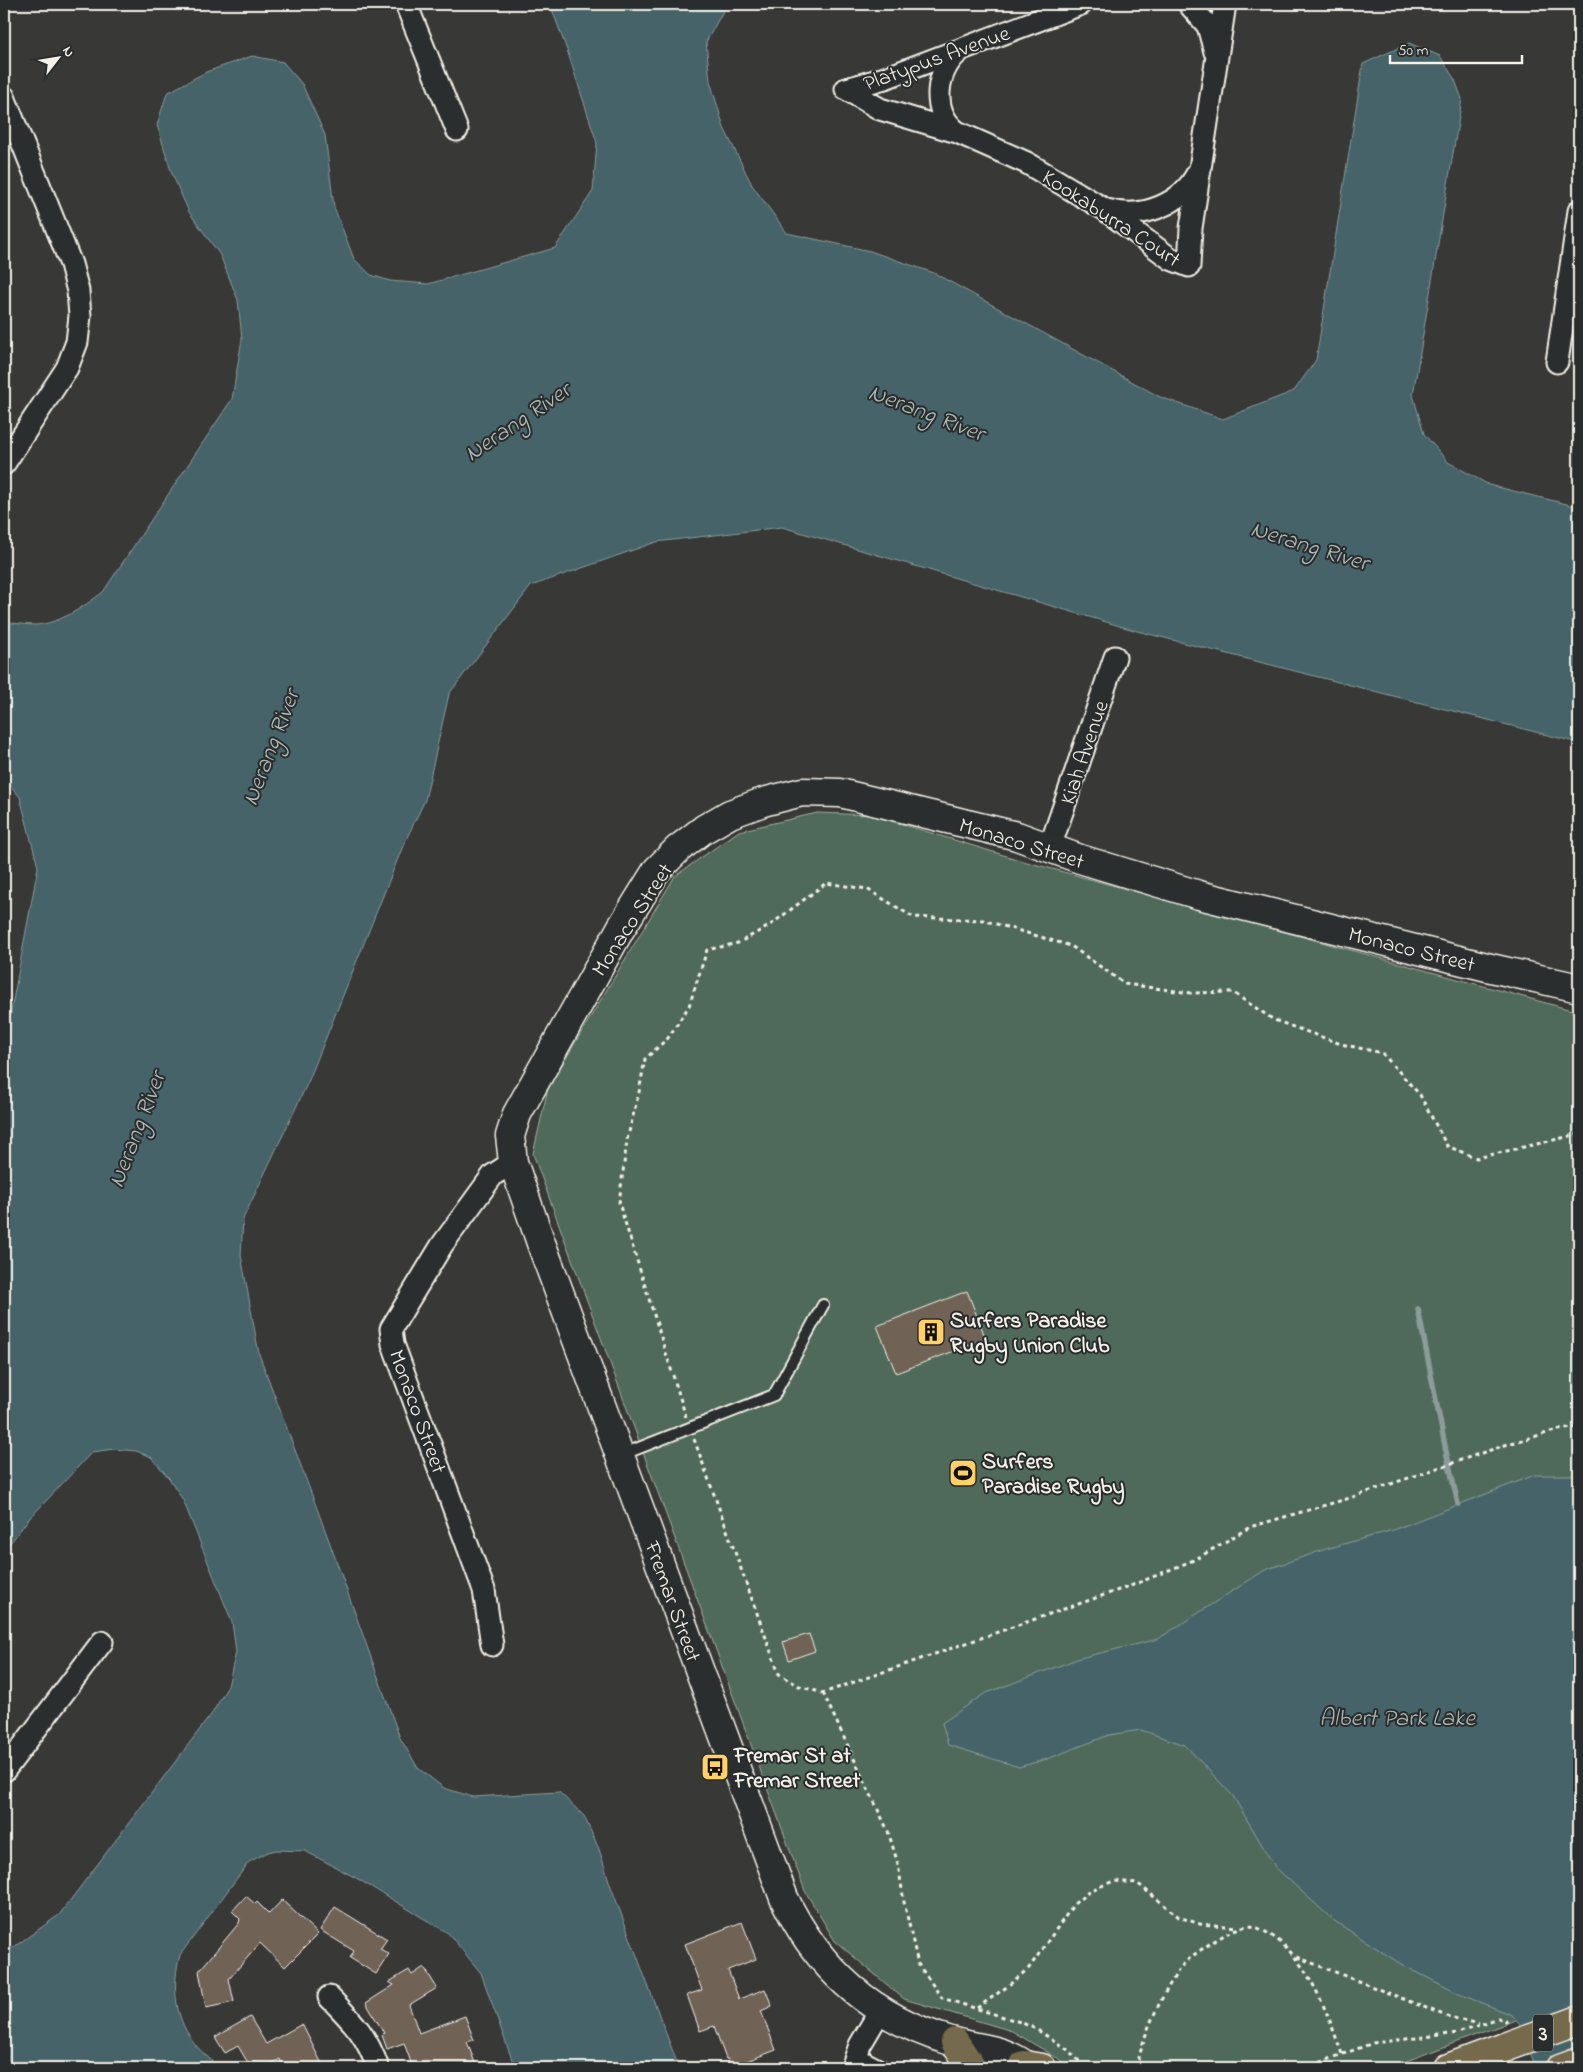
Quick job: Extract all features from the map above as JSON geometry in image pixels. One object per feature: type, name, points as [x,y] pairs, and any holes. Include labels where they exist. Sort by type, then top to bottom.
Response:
[{"type":"main road","name":"3","points":[[1448,2068],[1508,2036],[1579,2020]]},
{"type":"main road","name":"3","points":[[1560,2068],[1579,2061]]},
{"type":"street","points":[[406,4],[457,130]]},
{"type":"street","name":"Platypus Avenue","points":[[846,89],[885,78],[1081,4]]},
{"type":"street","points":[[1189,4],[1210,30],[1214,46],[1215,65]]},
{"type":"street","name":"Kookaburra Court","points":[[846,89],[866,102],[888,112],[957,132],[1027,163],[1104,210],[1167,256],[1189,266],[1191,228],[1225,4]]},
{"type":"street","points":[[1221,32],[1233,4]]},
{"type":"street","points":[[957,132],[949,125],[940,105],[939,83],[945,66],[965,48]]},
{"type":"street","points":[[4,97],[71,264],[78,291],[80,316],[77,342],[67,368],[4,464]]},
{"type":"street","points":[[1104,210],[1132,213],[1149,211],[1163,206],[1186,189],[1195,178],[1200,164]]},
{"type":"street","points":[[1557,362],[1579,211]]},
{"type":"street","name":"Kiah Avenue","points":[[1050,848],[1115,657]]},
{"type":"street","name":"Monaco Street","points":[[492,1645],[484,1590],[393,1344],[392,1329],[447,1237],[493,1175],[513,1162],[510,1136],[517,1114],[621,928],[657,870],[704,829],[730,814],[763,802],[802,792],[840,793],[1017,836],[1080,859],[1199,895],[1579,988]]},
{"type":"street","name":"Fremar Street","points":[[513,1162],[541,1243],[784,1898],[802,1931],[821,1958],[851,1988],[880,2011],[967,2053],[1001,2051],[1024,2067]]},
{"type":"street","points":[[4,1771],[102,1642]]},
{"type":"street","points":[[329,1997],[356,2024],[370,2045],[378,2068]]},
{"type":"street","points":[[854,2061],[880,2011]]},
{"type":"lane","points":[[620,1456],[774,1395],[823,1305]]},
{"type":"lane","points":[[854,2061],[886,2068]]},
{"type":"path","points":[[1579,1134],[1477,1158],[1447,1146],[1420,1095],[1382,1053],[1341,1044],[1274,1020],[1232,992],[1191,992],[1125,984],[1071,946],[984,920],[913,917],[867,890],[826,883],[761,930],[738,943],[707,950],[689,1006],[668,1038],[645,1059],[627,1140],[618,1203],[690,1428],[778,1674],[799,1686],[823,1693],[1133,1585],[1196,1559],[1250,1527],[1350,1498],[1508,1444],[1558,1430],[1579,1427]]},
{"type":"path","points":[[823,1693],[888,1831],[898,1864],[904,1902],[918,1964],[942,1998],[1036,2029],[1068,2050],[1086,2068]]},
{"type":"path","points":[[977,2008],[1029,1968],[1074,1904],[1091,1890],[1114,1881],[1137,1884],[1179,1917],[1200,1924],[1239,1928],[1257,1926],[1297,1956],[1450,2017],[1480,2025]]},
{"type":"path","points":[[1137,2068],[1140,2050],[1156,2007],[1180,1968],[1212,1942],[1239,1928]]},
{"type":"path","points":[[1297,1956],[1328,2014],[1342,2054]]},
{"type":"path","points":[[1305,2068],[1373,2043],[1458,2033],[1498,2018],[1506,2020],[1508,2036]]},
{"type":"green space","points":[[817,813],[872,815],[1023,861],[1579,1012],[1579,1996],[1388,2068],[1068,2068],[1059,2059],[1012,2031],[904,1999],[835,1941],[805,1891],[533,1154],[548,1088],[675,876],[739,831]]},
{"type":"water","name":"Nerang River","points":[[550,4],[727,4],[706,42],[710,81],[724,128],[752,185],[787,233],[870,251],[934,273],[1160,397],[1223,419],[1294,391],[1316,360],[1363,64],[1409,43],[1440,56],[1455,80],[1462,99],[1413,395],[1424,434],[1448,462],[1489,485],[1579,507],[1579,743],[1137,631],[782,527],[656,542],[531,586],[449,694],[425,800],[403,846],[309,1080],[243,1219],[241,1255],[259,1354],[400,1738],[418,1768],[444,1788],[473,1797],[559,1792],[584,1816],[599,1849],[610,1884],[679,2068],[515,2068],[481,1973],[448,1933],[358,1879],[305,1851],[276,1850],[249,1862],[180,1955],[177,1966],[176,1999],[181,2020],[195,2044],[219,2068],[4,2068],[4,1954],[59,1915],[213,1712],[228,1686],[236,1652],[232,1622],[183,1500],[169,1478],[151,1457],[136,1451],[114,1449],[92,1452],[28,1520],[4,1551],[4,1049],[38,867],[20,797],[4,778],[4,622],[45,624],[63,618],[80,609],[103,592],[232,399],[242,339],[238,300],[220,255],[189,212],[172,174],[157,125],[167,93],[206,72],[252,56],[283,62],[302,84],[325,135],[334,207],[354,259],[371,275],[390,281],[428,284],[555,248],[593,191],[597,143]]},
{"type":"water","name":"Albert Park Lake","points":[[1535,1475],[1579,1475],[1579,2068],[1536,2068],[1519,2023],[1510,2014],[1459,1994],[1401,1964],[1333,1920],[1275,1867],[1233,1796],[1185,1745],[1141,1730],[1109,1735],[1047,1759],[1019,1767],[948,1745],[942,1723],[984,1694],[1080,1658],[1158,1639],[1265,1570],[1326,1549],[1393,1530]]},
{"type":"building","name":"Surfers Paradise Rugby Union Club","points":[[967,1291],[986,1339],[896,1373],[877,1326]]},
{"type":"building","points":[[809,1634],[815,1651],[789,1660],[783,1642]]},
{"type":"building","points":[[246,1896],[255,1904],[257,1902],[269,1914],[282,1900],[318,1934],[285,1967],[260,1943],[229,1979],[234,2002],[206,2008],[199,1971],[239,1923],[240,1919],[232,1911]]},
{"type":"building","points":[[335,1907],[387,1939],[380,1949],[389,1954],[376,1974],[350,1958],[354,1951],[320,1930]]},
{"type":"building","points":[[742,1922],[756,1959],[728,1970],[739,1999],[765,1989],[772,2006],[761,2011],[776,2050],[731,2067],[728,2059],[726,2059],[714,2026],[700,2031],[687,1995],[702,1990],[685,1944]]},
{"type":"building","points":[[424,1967],[437,1988],[409,2005],[419,2033],[465,2016],[474,2040],[467,2042],[477,2068],[413,2068],[404,2043],[387,2049],[382,2035],[384,2033],[366,2003],[394,1985],[389,1982],[409,1970],[412,1975]]},
{"type":"building","points":[[250,2017],[266,2044],[302,2024],[324,2068],[283,2068],[280,2059],[264,2068],[251,2068],[238,2046],[225,2053],[215,2037]]},
{"type":"waterway","points":[[1418,1309],[1458,1504]]},
{"type":"place","name":"Surfers Paradise Rugby Union Club","points":[[931,1332]]},
{"type":"place","name":"Surfers Paradise Rugby","points":[[963,1473]]},
{"type":"place","name":"Fremar St at Fremar Street","points":[[715,1767]]}]
